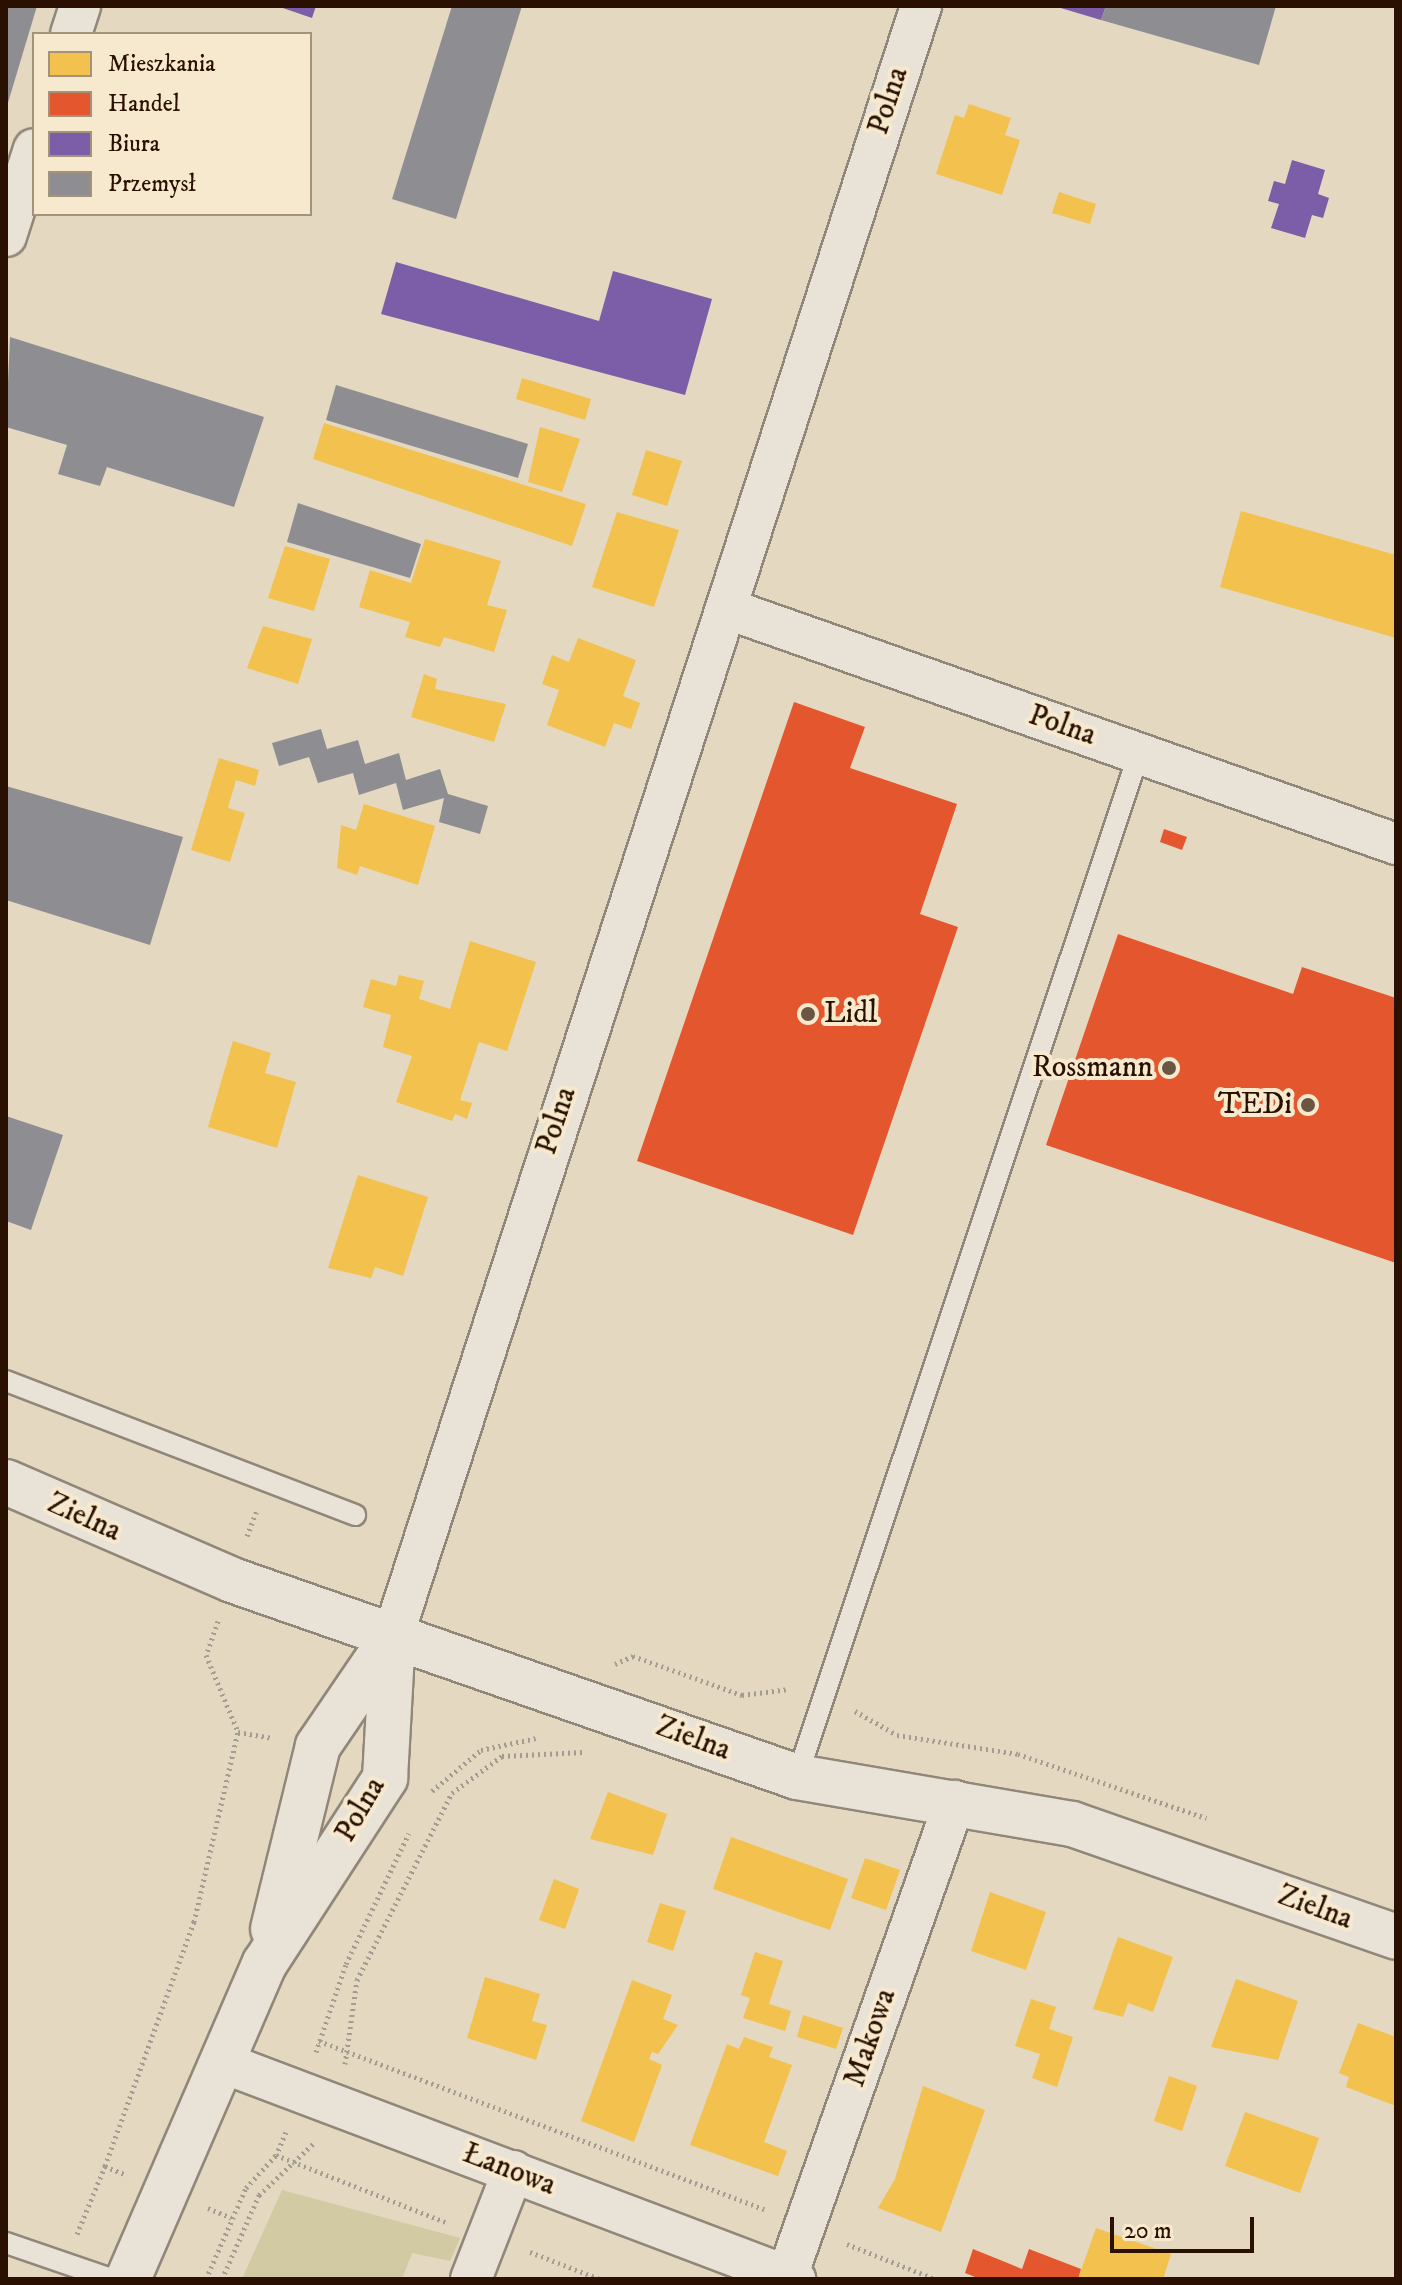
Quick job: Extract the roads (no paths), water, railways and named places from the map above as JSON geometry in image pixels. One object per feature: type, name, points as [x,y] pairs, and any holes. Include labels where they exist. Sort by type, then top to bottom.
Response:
[{"type":"street","points":[[72,32],[80,6]]},
{"type":"street","name":"Polna","points":[[128,2279],[265,1963],[385,1778],[393,1636],[921,6]]},
{"type":"street","points":[[6,236],[32,155]]},
{"type":"street","name":"Polna","points":[[728,609],[1396,844]]},
{"type":"street","name":"Zielna","points":[[6,1482],[232,1580],[797,1777],[955,1801],[1072,1824],[1396,1937]]},
{"type":"street","name":"Polna","points":[[265,1963],[318,1746],[393,1636]]},
{"type":"street","name":"Makowa","points":[[791,2277],[804,2226],[955,1801]]},
{"type":"street","name":"Łanowa","points":[[221,2062],[791,2277]]},
{"type":"street","points":[[471,2279],[513,2171]]},
{"type":"lane","points":[[797,1777],[1139,753]]},
{"type":"lane","points":[[6,1381],[355,1515]]},
{"type":"lane","points":[[6,2243],[111,2279]]},
{"type":"place","name":"Lidl","points":[[808,1014]]},
{"type":"place","name":"Rossmann","points":[[1169,1068]]},
{"type":"place","name":"TEDi","points":[[1308,1105]]}]
